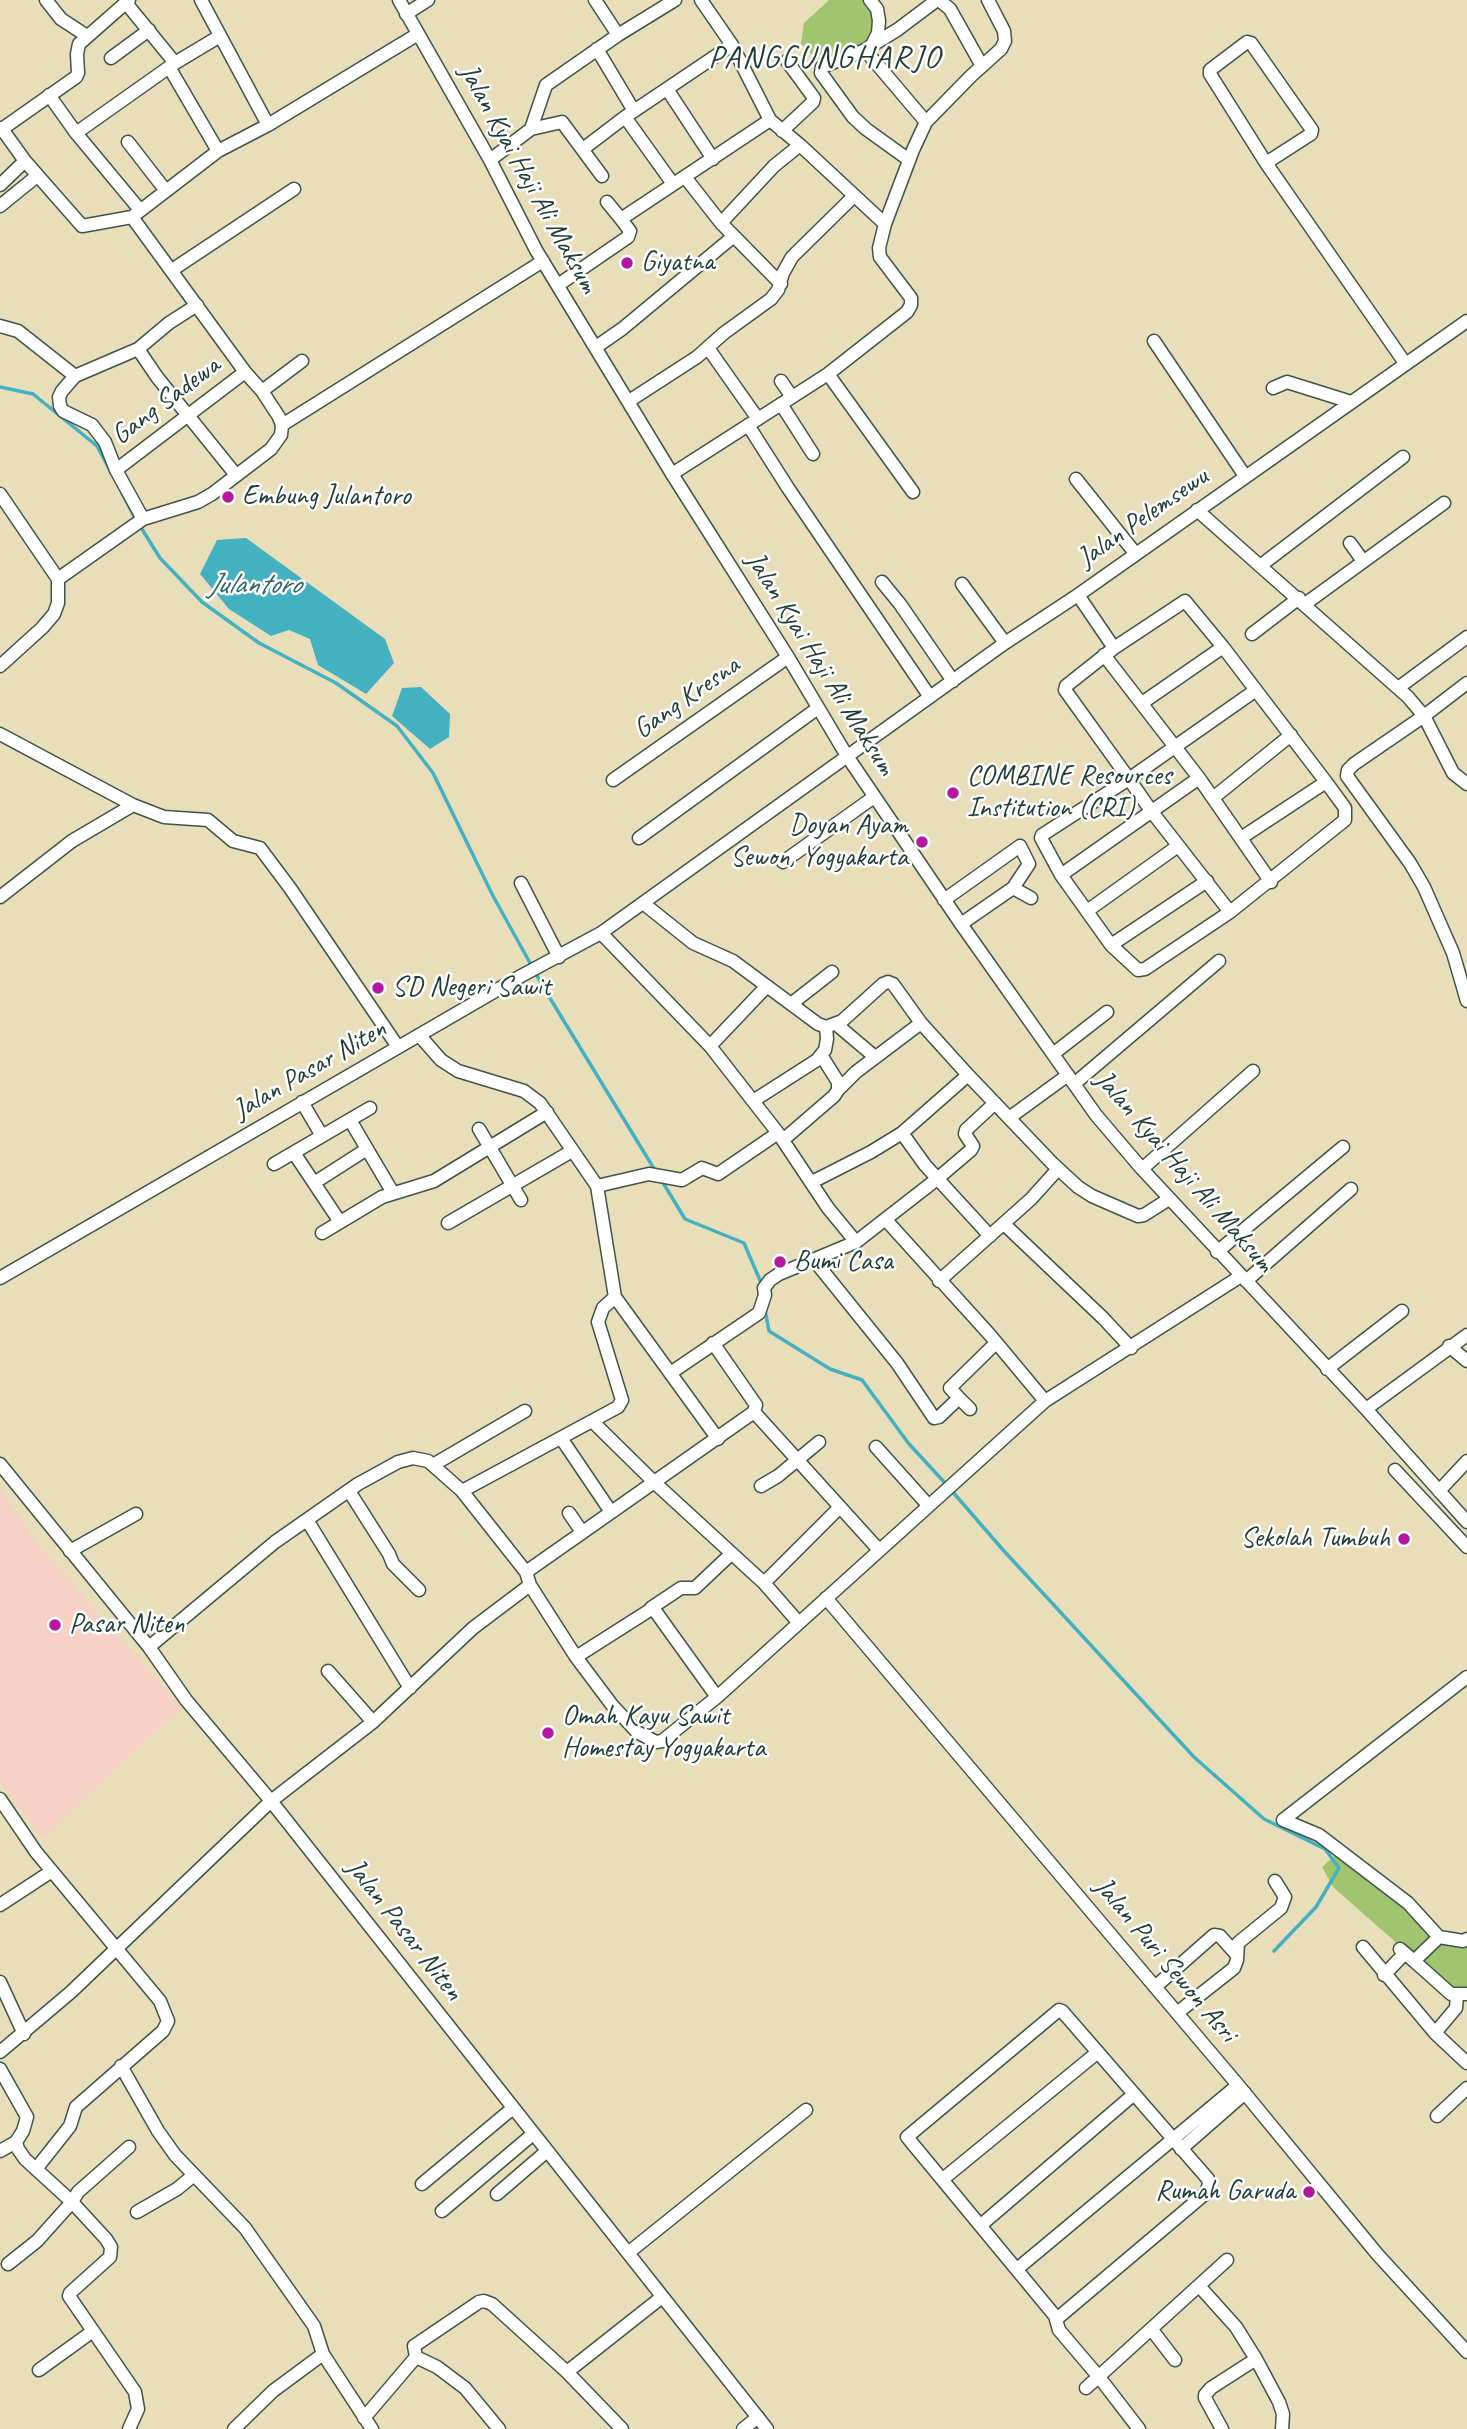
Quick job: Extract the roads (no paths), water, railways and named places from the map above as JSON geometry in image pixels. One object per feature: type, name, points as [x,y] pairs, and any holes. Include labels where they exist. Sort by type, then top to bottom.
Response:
[{"type":"street","points":[[46,0],[61,19],[86,36]]},
{"type":"street","points":[[201,0],[268,125]]},
{"type":"street","name":"Jalan Kyai Haji Ali Maksum","points":[[399,0],[490,160],[543,261],[847,756],[944,900],[1096,1115],[1142,1170],[1366,1409],[1467,1522]]},
{"type":"street","points":[[406,14],[428,0]]},
{"type":"street","points":[[595,0],[618,35]]},
{"type":"street","points":[[531,129],[546,85],[618,35],[675,0]]},
{"type":"street","points":[[701,0],[732,46],[770,120],[885,224]]},
{"type":"street","points":[[869,48],[878,33],[880,21],[877,9],[870,0]]},
{"type":"street","points":[[909,160],[853,117],[821,73],[822,67],[869,48],[938,0],[950,9],[982,66]]},
{"type":"street","points":[[672,474],[828,374],[907,312],[911,298],[880,257],[879,248],[885,224],[926,122],[1002,49],[1004,31],[988,0]]},
{"type":"street","points":[[218,151],[172,65],[128,1],[86,36],[77,48],[76,77],[1,129],[37,176],[82,226],[136,213],[218,151],[268,125],[418,34]]},
{"type":"street","points":[[111,58],[149,30]]},
{"type":"street","points":[[76,132],[172,65],[220,36]]},
{"type":"street","points":[[1266,163],[1311,134],[1311,130],[1251,43],[1247,42],[1209,72],[1266,163],[1405,363]]},
{"type":"street","points":[[583,149],[629,114],[732,46]]},
{"type":"street","points":[[869,48],[926,122]]},
{"type":"street","points":[[597,50],[629,114],[673,184]]},
{"type":"street","points":[[782,131],[814,98],[787,61]]},
{"type":"street","points":[[667,89],[713,159]]},
{"type":"street","points":[[49,95],[136,213],[172,270],[245,372],[262,391],[282,425],[281,435],[276,443],[202,500],[137,523],[58,579]]},
{"type":"street","points":[[621,219],[770,120]]},
{"type":"street","points":[[490,160],[531,129],[562,122],[602,176]]},
{"type":"street","points":[[128,142],[166,191]]},
{"type":"street","points":[[721,223],[774,166],[800,145]]},
{"type":"street","points":[[0,185],[25,161]]},
{"type":"street","points":[[0,206],[37,176]]},
{"type":"street","points":[[685,177],[721,223],[781,284]]},
{"type":"street","points":[[172,270],[294,189]]},
{"type":"street","points":[[629,401],[708,348],[771,299],[781,284],[783,272],[792,257],[854,196]]},
{"type":"street","points":[[558,285],[628,237],[630,231],[607,201]]},
{"type":"street","points":[[596,347],[734,236]]},
{"type":"street","points":[[282,425],[543,261]]},
{"type":"street","points":[[137,523],[107,446],[96,429],[62,411],[62,391],[75,376],[138,349],[169,323],[197,305]]},
{"type":"street","name":"Jalan Pelemsewu","points":[[847,756],[1467,321]]},
{"type":"street","points":[[0,326],[18,331],[75,376]]},
{"type":"street","points":[[1154,341],[1245,476]]},
{"type":"street","points":[[708,348],[795,499],[930,697]]},
{"type":"street","points":[[138,349],[187,417],[236,475]]},
{"type":"street","points":[[262,391],[302,361]]},
{"type":"street","name":"Gang Sadewa","points":[[116,470],[245,372]]},
{"type":"street","points":[[828,374],[913,492]]},
{"type":"street","points":[[781,382],[786,401],[813,454]]},
{"type":"street","points":[[1273,388],[1287,382],[1351,402]]},
{"type":"street","points":[[1260,566],[1403,457]]},
{"type":"street","points":[[1076,479],[1135,553]]},
{"type":"street","points":[[0,494],[58,579],[58,603],[54,614],[0,666]]},
{"type":"street","points":[[1252,634],[1363,561],[1444,503]]},
{"type":"street","points":[[1197,510],[1398,688],[1424,716],[1448,766],[1467,785]]},
{"type":"street","points":[[1350,543],[1363,561]]},
{"type":"street","points":[[882,582],[953,681]]},
{"type":"street","points":[[962,584],[1005,643]]},
{"type":"street","points":[[1078,595],[1109,652],[1142,703],[1199,778],[1271,882]]},
{"type":"street","points":[[1230,912],[1178,846],[1152,811],[1129,779],[1065,690],[1066,686],[1109,652],[1185,601],[1223,647],[1291,735],[1345,808],[1345,820],[1271,882],[1230,912],[1141,970],[1134,969],[1111,945],[1061,875],[1041,840],[1042,835],[1129,779],[1256,690]]},
{"type":"street","points":[[1398,688],[1467,637]]},
{"type":"street","points":[[1142,703],[1223,647]]},
{"type":"street","name":"Gang Kresna","points":[[613,780],[788,657]]},
{"type":"street","points":[[1467,683],[1354,764],[1348,770],[1347,776],[1410,863],[1424,887],[1453,953],[1467,1001]]},
{"type":"street","points":[[639,838],[818,708]]},
{"type":"street","points":[[0,734],[133,805],[164,817],[208,820],[233,841],[260,848],[287,883],[398,1047]]},
{"type":"street","points":[[1213,798],[1291,735]]},
{"type":"street","name":"Jalan Pasar Niten","points":[[0,1278],[302,1102],[601,933],[847,756]]},
{"type":"street","points":[[1061,875],[1199,778]]},
{"type":"street","points":[[1241,838],[1326,782]]},
{"type":"street","points":[[783,862],[874,797]]},
{"type":"street","points":[[0,897],[89,829],[133,805]]},
{"type":"street","points":[[944,900],[1020,846],[1029,864],[1013,888],[961,924]]},
{"type":"street","points":[[1087,911],[1178,846]]},
{"type":"street","points":[[1111,945],[1207,881]]},
{"type":"street","points":[[522,883],[559,957]]},
{"type":"street","points":[[1013,888],[1031,898]]},
{"type":"street","points":[[643,903],[693,943],[733,961],[818,1024],[831,1025],[842,1021],[883,984],[893,984],[921,1023],[968,1075],[1058,1169],[1092,1196],[1134,1215],[1144,1215],[1169,1199]]},
{"type":"street","points":[[601,933],[710,1046],[780,1136],[828,1208],[856,1242]]},
{"type":"street","points":[[1009,1118],[1071,1079],[1219,961]]},
{"type":"street","points":[[791,1004],[832,972]]},
{"type":"street","points":[[710,1046],[767,986]]},
{"type":"street","points":[[1053,1054],[1107,1012]]},
{"type":"street","points":[[597,1186],[649,1174],[682,1180],[702,1168],[715,1174],[720,1173],[780,1136],[834,1096],[875,1057],[921,1023]]},
{"type":"street","points":[[753,1101],[817,1060],[831,1025]]},
{"type":"street","points":[[831,1025],[875,1057]]},
{"type":"street","points":[[419,1035],[435,1055],[449,1066],[477,1078],[528,1093],[547,1112],[597,1186],[615,1297],[672,1372],[718,1439]]},
{"type":"street","points":[[821,1055],[838,1082],[838,1090]]},
{"type":"street","points":[[1142,1170],[1253,1071]]},
{"type":"street","points":[[812,1182],[844,1167],[902,1133],[968,1075]]},
{"type":"street","points":[[302,1102],[322,1136]]},
{"type":"street","points":[[672,1372],[759,1313],[765,1295],[764,1287],[770,1280],[856,1242],[937,1179],[971,1150],[973,1146],[965,1134],[966,1130],[995,1103]]},
{"type":"street","points":[[274,1164],[370,1108]]},
{"type":"street","points":[[322,1233],[393,1193],[434,1181],[547,1112]]},
{"type":"street","points":[[350,1120],[393,1193]]},
{"type":"street","points":[[479,1129],[521,1200]]},
{"type":"street","points":[[902,1133],[937,1179],[989,1236]]},
{"type":"street","points":[[1217,1252],[1343,1147]]},
{"type":"street","points":[[314,1183],[366,1149]]},
{"type":"street","points":[[448,1223],[572,1151]]},
{"type":"street","points":[[294,1153],[340,1222]]},
{"type":"street","points":[[939,1281],[1031,1199],[1058,1169]]},
{"type":"street","points":[[149,1647],[275,1542],[349,1491],[398,1462],[413,1458],[428,1461],[463,1492],[526,1572],[530,1585],[576,1657],[630,1725],[656,1742],[668,1738],[1045,1401],[1243,1279],[1351,1189]]},
{"type":"street","points":[[886,1220],[1045,1401]]},
{"type":"street","points":[[1004,1224],[1131,1348]]},
{"type":"street","points":[[814,1260],[897,1363],[931,1417],[939,1418],[959,1398]]},
{"type":"street","points":[[463,1492],[618,1407],[622,1400],[598,1322],[603,1308],[615,1297]]},
{"type":"street","points":[[1327,1369],[1402,1311]]},
{"type":"street","points":[[1366,1409],[1467,1335]]},
{"type":"street","points":[[526,1572],[754,1412],[756,1405],[713,1343]]},
{"type":"street","points":[[970,1409],[950,1388],[996,1343]]},
{"type":"street","points":[[1449,1346],[1467,1361]]},
{"type":"street","points":[[433,1465],[525,1411]]},
{"type":"street","points":[[754,1412],[878,1550]]},
{"type":"street","points":[[592,1421],[654,1483],[764,1583],[799,1623]]},
{"type":"street","points":[[561,1438],[611,1512]]},
{"type":"street","points":[[761,1486],[819,1442]]},
{"type":"street","points":[[876,1447],[928,1505]]},
{"type":"street","points":[[1439,1490],[1467,1461]]},
{"type":"street","name":"Jalan Pasar Niten","points":[[0,1464],[149,1647],[186,1700],[271,1801],[767,2429]]},
{"type":"street","points":[[1395,1470],[1467,1547]]},
{"type":"street","points":[[349,1491],[389,1553],[393,1564],[419,1590]]},
{"type":"street","points":[[764,1583],[839,1508]]},
{"type":"street","points":[[569,1513],[582,1532]]},
{"type":"street","points":[[70,1551],[135,1514]]},
{"type":"street","points":[[307,1520],[410,1688]]},
{"type":"street","points":[[1455,1535],[1467,1522]]},
{"type":"street","points":[[576,1657],[681,1588],[695,1588],[731,1554]]},
{"type":"street","points":[[0,2052],[24,2034],[117,1950],[271,1801],[373,1722],[473,1628],[530,1585]]},
{"type":"street","name":"Jalan Puri Sewon Asri","points":[[826,1598],[1378,2255],[1467,2353]]},
{"type":"street","points":[[651,1608],[656,1610],[717,1697]]},
{"type":"street","points":[[328,1671],[373,1722]]},
{"type":"street","points":[[1438,1937],[1408,1903],[1320,1835],[1283,1820],[1467,1678]]},
{"type":"street","points":[[0,1799],[52,1871],[160,2001],[168,2021],[163,2031],[76,2107],[70,2126],[36,2169]]},
{"type":"street","points":[[0,1905],[52,1871]]},
{"type":"street","points":[[1177,2013],[1234,1968],[1238,1942],[1281,1908],[1284,1893],[1275,1881]]},
{"type":"street","points":[[1155,1987],[1214,1935],[1220,1936],[1236,1954]]},
{"type":"street","points":[[1384,1975],[1406,1955],[1438,1937],[1464,1941],[1467,1938]]},
{"type":"street","points":[[1363,1947],[1435,2033],[1467,2063]]},
{"type":"street","points":[[1406,1955],[1451,1994],[1459,1997],[1452,2015],[1435,2033]]},
{"type":"street","points":[[0,1982],[24,2034]]},
{"type":"street","points":[[1055,2316],[1062,2316],[1206,2193],[1208,2188],[1208,2179],[1059,2010],[907,2134],[908,2139],[1055,2316],[1059,2330],[1139,2429]]},
{"type":"street","points":[[943,2179],[1097,2052]]},
{"type":"street","points":[[121,2066],[175,2155],[245,2228],[314,2326],[323,2354],[372,2429]]},
{"type":"street","points":[[0,2069],[27,2117],[16,2142],[0,2151]]},
{"type":"street","points":[[1437,2116],[1467,2088]]},
{"type":"street","points":[[1017,2269],[1177,2145],[1241,2089]]},
{"type":"street","points":[[981,2225],[1133,2095]]},
{"type":"street","points":[[422,2184],[513,2108]]},
{"type":"street","points":[[628,2253],[806,2110]]},
{"type":"street","points":[[442,2211],[533,2134]]},
{"type":"street","points":[[16,2142],[25,2159],[72,2202],[111,2247],[110,2257],[70,2293],[69,2297],[135,2392],[138,2409],[127,2428]]},
{"type":"street","points":[[8,2264],[37,2241],[88,2182],[129,2147]]},
{"type":"street","points":[[497,2194],[547,2151]]},
{"type":"street","points":[[137,2211],[177,2189],[194,2175]]},
{"type":"street","points":[[1086,2388],[1227,2260]]},
{"type":"street","points":[[1199,2287],[1236,2328],[1256,2359],[1279,2402],[1283,2414],[1282,2429]]},
{"type":"street","points":[[567,2372],[662,2297]]},
{"type":"street","points":[[416,2357],[414,2346],[484,2301],[492,2304],[567,2372],[622,2429]]},
{"type":"street","points":[[1152,2330],[1175,2360]]},
{"type":"street","points":[[39,2370],[93,2331]]},
{"type":"street","points":[[234,2429],[273,2391],[323,2354]]},
{"type":"street","points":[[364,2418],[416,2357]]},
{"type":"street","points":[[416,2357],[438,2367],[465,2388],[499,2429]]},
{"type":"street","points":[[1222,2429],[1205,2395],[1211,2388],[1256,2359]]},
{"type":"street","points":[[743,2429],[758,2417]]},
{"type":"water","name":"Julantoro","points":[[246,538],[385,639],[394,663],[366,694],[318,665],[310,639],[289,630],[271,636],[229,609],[200,574],[217,540]]},
{"type":"water","points":[[421,687],[450,714],[449,737],[430,749],[392,716],[402,688]]},
{"type":"waterway","points":[[0,387],[33,394],[97,446],[110,470]]},
{"type":"waterway","points":[[122,493],[136,520]]},
{"type":"waterway","points":[[140,526],[160,558],[202,602],[259,643],[336,683],[397,726],[433,773],[493,896],[545,990],[656,1172]]},
{"type":"waterway","points":[[662,1181],[685,1219],[744,1243],[762,1285]]},
{"type":"waterway","points":[[765,1310],[769,1331],[830,1369],[862,1380],[909,1444],[946,1484]]},
{"type":"waterway","points":[[951,1490],[1194,1757],[1264,1819],[1325,1849],[1339,1868],[1316,1907],[1274,1951]]},
{"type":"place","name":"Giyatna","points":[[627,263]]},
{"type":"place","name":"Embung Julantoro","points":[[228,497]]},
{"type":"place","name":"COMBINE Resources Institution (CRI)","points":[[953,793]]},
{"type":"place","name":"Doyan Ayam Sewon, Yogyakarta","points":[[922,842]]},
{"type":"place","name":"SD Negeri Sawit","points":[[378,988]]},
{"type":"place","name":"Bumi Casa","points":[[780,1262]]},
{"type":"place","name":"Sekolah Tumbuh","points":[[1404,1539]]},
{"type":"place","name":"Pasar Niten","points":[[55,1625]]},
{"type":"place","name":"Omah Kayu Sawit Homestay Yogyakarta","points":[[548,1733]]},
{"type":"place","name":"Rumah Garuda","points":[[1309,2192]]},
{"type":"district","name":"PANGGUNGHARJO","points":[[825,59]]}]
